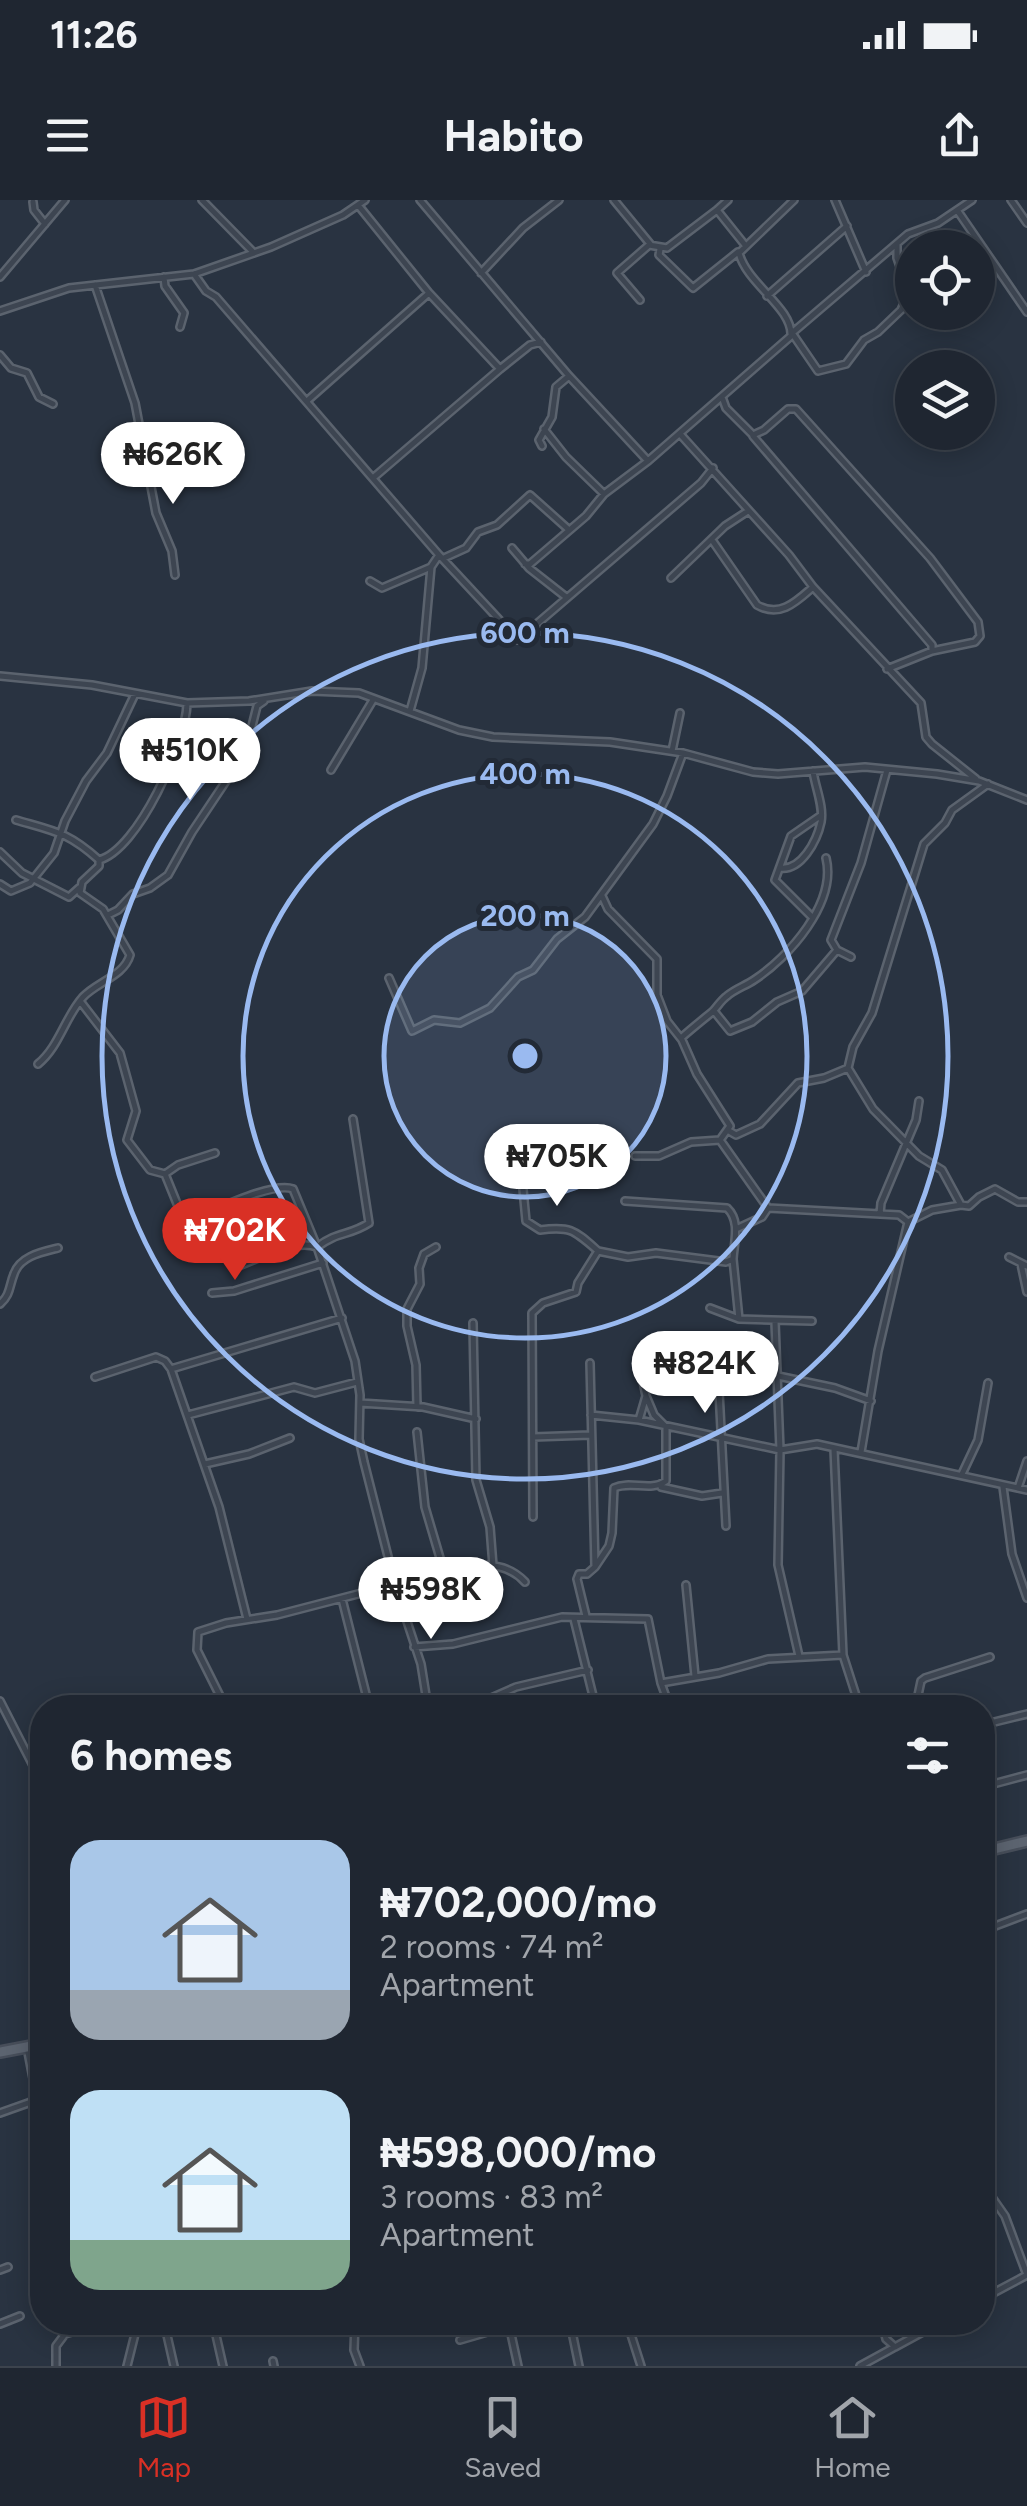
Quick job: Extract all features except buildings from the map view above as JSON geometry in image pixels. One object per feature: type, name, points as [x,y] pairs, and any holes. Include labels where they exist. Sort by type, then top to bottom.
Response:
[{"type":"main road","points":[[995,1849],[1027,1841]]},
{"type":"main road","points":[[0,2052],[30,2046]]},
{"type":"street","points":[[0,278],[66,200]]},
{"type":"street","points":[[202,200],[254,253]]},
{"type":"street","points":[[0,311],[69,288],[194,274],[333,220],[365,200]]},
{"type":"street","points":[[420,200],[569,376],[648,461]]},
{"type":"street","points":[[481,273],[523,228],[558,200]]},
{"type":"street","points":[[614,200],[652,245],[660,249],[667,248],[728,200]]},
{"type":"street","points":[[660,249],[659,255],[693,288],[794,200]]},
{"type":"street","points":[[835,200],[866,272]]},
{"type":"street","points":[[916,230],[938,223],[972,200]]},
{"type":"street","points":[[1011,200],[1027,222]]},
{"type":"street","points":[[33,202],[45,224]]},
{"type":"street","points":[[358,205],[429,294],[500,369]]},
{"type":"street","points":[[717,210],[743,247]]},
{"type":"street","points":[[957,210],[1027,312]]},
{"type":"street","points":[[767,296],[847,226]]},
{"type":"street","points":[[640,300],[617,273],[652,245]]},
{"type":"street","points":[[743,247],[740,257],[746,269],[783,312],[818,371],[846,364],[864,340],[895,315]]},
{"type":"street","points":[[525,564],[530,564],[586,516],[604,494],[680,434],[895,247]]},
{"type":"street","points":[[194,274],[518,640],[701,482],[712,468]]},
{"type":"street","points":[[164,277],[165,286],[184,314],[180,327]]},
{"type":"street","points":[[94,285],[136,404],[156,513],[172,551],[175,574]]},
{"type":"street","points":[[308,400],[429,294]]},
{"type":"street","points":[[1019,301],[1027,296]]},
{"type":"street","points":[[373,478],[500,369],[530,345],[540,342]]},
{"type":"street","points":[[0,355],[11,368],[27,373],[39,397],[53,404]]},
{"type":"street","points":[[542,446],[539,440],[552,417],[556,388],[569,376]]},
{"type":"street","points":[[722,397],[726,408],[906,612],[932,645],[932,651]]},
{"type":"street","points":[[753,435],[788,408],[796,409],[930,558],[978,622],[980,630],[975,642],[932,651],[887,668]]},
{"type":"street","points":[[544,429],[604,494]]},
{"type":"street","points":[[680,434],[921,704],[926,737],[932,744],[979,781]]},
{"type":"street","points":[[370,581],[382,588],[432,567],[441,557],[466,548],[478,532],[497,525],[530,495],[568,529]]},
{"type":"street","points":[[670,578],[748,511]]},
{"type":"street","points":[[712,540],[764,609],[783,609],[813,587]]},
{"type":"street","points":[[512,548],[525,564],[566,596]]},
{"type":"street","points":[[410,711],[422,668],[432,567]]},
{"type":"street","points":[[0,676],[92,685],[186,702],[266,699],[323,691],[358,693],[459,730],[494,737],[610,742],[682,753],[753,772],[865,767],[979,781],[1027,800]]},
{"type":"street","points":[[0,884],[13,890],[33,879],[54,853],[86,781],[107,753],[135,694]]},
{"type":"street","points":[[108,916],[133,894],[168,875],[212,799],[224,786],[250,734],[257,706],[266,699]]},
{"type":"street","points":[[331,770],[373,700]]},
{"type":"street","points":[[100,860],[111,856],[160,790],[174,759],[186,702]]},
{"type":"street","points":[[672,751],[680,713]]},
{"type":"street","points":[[388,978],[412,1031],[434,1020],[460,1024],[490,1008],[518,977],[533,970],[602,896],[662,809],[682,753]]},
{"type":"street","points":[[851,957],[838,950],[831,940],[856,881],[887,770]]},
{"type":"street","points":[[780,868],[799,864],[821,820],[813,771]]},
{"type":"street","points":[[961,1206],[942,1170],[906,1144],[873,1109],[848,1068],[853,1047],[872,1013],[924,844],[945,824],[952,810],[988,784]]},
{"type":"street","points":[[812,917],[774,880],[791,836],[820,816]]},
{"type":"street","points":[[16,820],[34,828],[62,831],[100,860]]},
{"type":"street","points":[[0,852],[14,867],[69,897],[100,866],[100,860]]},
{"type":"street","points":[[681,1038],[728,995],[782,958],[812,917],[825,889],[829,871],[826,858]]},
{"type":"street","points":[[38,1064],[51,1050],[80,1000],[130,958],[130,950],[108,916],[96,902],[80,893],[80,888]]},
{"type":"street","points":[[602,896],[608,908],[656,959],[657,995],[667,1021],[681,1038],[702,1084],[727,1119],[729,1130]]},
{"type":"street","points":[[714,1011],[730,1031],[752,1022],[778,1002],[802,991],[838,950]]},
{"type":"street","points":[[80,1000],[118,1048],[136,1111],[127,1140],[150,1170],[164,1174],[215,1152]]},
{"type":"street","points":[[729,1130],[741,1135],[753,1129],[798,1083],[848,1068]]},
{"type":"street","points":[[880,1214],[919,1101]]},
{"type":"street","points":[[317,1247],[337,1233],[358,1230],[369,1223],[353,1120]]},
{"type":"street","points":[[635,1156],[659,1156],[691,1142],[720,1140],[729,1130]]},
{"type":"street","points":[[720,1140],[768,1208]]},
{"type":"street","points":[[521,1168],[526,1221],[540,1230],[560,1226],[572,1230],[598,1251],[628,1257],[656,1254],[726,1262],[733,1259]]},
{"type":"street","points":[[164,1174],[187,1218],[286,1186],[299,1198],[342,1318],[358,1382],[360,1440],[426,1695]]},
{"type":"street","points":[[908,1222],[932,1210],[969,1206],[995,1189],[1018,1202],[1027,1202]]},
{"type":"street","points":[[625,1201],[728,1208],[733,1213],[739,1319]]},
{"type":"street","points":[[768,1208],[899,1215],[908,1222]]},
{"type":"street","points":[[736,1229],[762,1217],[768,1208]]},
{"type":"street","points":[[210,1212],[238,1266],[287,1249],[311,1244],[317,1247]]},
{"type":"street","points":[[860,1452],[878,1351],[908,1222]]},
{"type":"street","points":[[417,1407],[416,1365],[407,1309],[420,1284],[419,1268],[424,1254],[436,1247]]},
{"type":"street","points":[[0,1304],[8,1296],[16,1268],[33,1254],[58,1248]]},
{"type":"street","points":[[533,1517],[532,1314],[543,1304],[576,1292],[598,1251]]},
{"type":"street","points":[[1010,1256],[1024,1265],[1027,1292]]},
{"type":"street","points":[[212,1293],[234,1291],[323,1263]]},
{"type":"street","points":[[710,1308],[739,1319],[812,1321]]},
{"type":"street","points":[[170,1368],[342,1318]]},
{"type":"street","points":[[775,1322],[780,1450],[778,1566],[800,1656]]},
{"type":"street","points":[[473,1323],[476,1480],[490,1527],[493,1566]]},
{"type":"street","points":[[95,1377],[156,1357],[170,1368],[205,1464],[246,1619]]},
{"type":"street","points":[[590,1363],[595,1567]]},
{"type":"street","points":[[658,1486],[666,1482],[666,1427],[654,1415],[641,1372],[648,1365],[718,1372],[726,1526]]},
{"type":"street","points":[[778,1376],[835,1388],[871,1401]]},
{"type":"street","points":[[188,1415],[294,1387],[315,1392],[358,1382]]},
{"type":"street","points":[[962,1474],[978,1440],[988,1383]]},
{"type":"street","points":[[639,1420],[646,1396]]},
{"type":"street","points":[[360,1403],[417,1407],[476,1418]]},
{"type":"street","points":[[591,1415],[639,1420],[780,1450],[817,1444],[936,1472],[962,1474],[1003,1488],[1027,1490]]},
{"type":"street","points":[[417,1432],[425,1507],[446,1575]]},
{"type":"street","points":[[533,1437],[590,1435]]},
{"type":"street","points":[[205,1464],[250,1454],[290,1438]]},
{"type":"street","points":[[834,1448],[843,1655],[856,1695]]},
{"type":"street","points":[[1018,1488],[1027,1462]]},
{"type":"street","points":[[586,1616],[578,1574],[587,1574],[595,1567],[609,1546],[614,1488],[626,1484],[690,1494],[722,1493]]},
{"type":"street","points":[[1003,1488],[1012,1554],[1027,1598]]},
{"type":"street","points":[[220,1695],[198,1650],[198,1632],[381,1588],[396,1588],[474,1566],[511,1570],[525,1582]]},
{"type":"street","points":[[686,1585],[694,1678]]},
{"type":"street","points":[[342,1599],[365,1695]]},
{"type":"street","points":[[414,1646],[453,1644],[562,1617],[648,1619],[666,1695]]},
{"type":"street","points":[[574,1618],[593,1695]]},
{"type":"street","points":[[661,1682],[694,1678],[768,1659],[843,1655]]},
{"type":"street","points":[[919,1695],[925,1678],[990,1657]]},
{"type":"street","points":[[498,1695],[588,1670]]},
{"type":"street","points":[[0,1701],[30,1760]]},
{"type":"street","points":[[995,1723],[1027,1714]]},
{"type":"street","points":[[995,1784],[1027,1776]]},
{"type":"street","points":[[995,1926],[1027,1914]]},
{"type":"street","points":[[26,2047],[30,2066]]},
{"type":"street","points":[[0,2113],[30,2102]]},
{"type":"street","points":[[995,2202],[1005,2216],[1027,2275],[995,2292]]},
{"type":"street","points":[[0,2270],[8,2267]]},
{"type":"street","points":[[0,2324],[20,2316]]},
{"type":"street","points":[[56,2366],[56,2346],[64,2335]]},
{"type":"street","points":[[127,2366],[135,2335]]},
{"type":"street","points":[[167,2335],[174,2366]]},
{"type":"street","points":[[216,2335],[223,2366]]},
{"type":"street","points":[[355,2335],[354,2350],[360,2366]]},
{"type":"street","points":[[460,2340],[476,2335]]},
{"type":"street","points":[[513,2335],[518,2366]]},
{"type":"street","points":[[573,2335],[579,2366]]},
{"type":"street","points":[[631,2335],[641,2366]]},
{"type":"street","points":[[885,2335],[889,2345],[895,2347]]},
{"type":"street","points":[[863,2365],[917,2335]]}]
